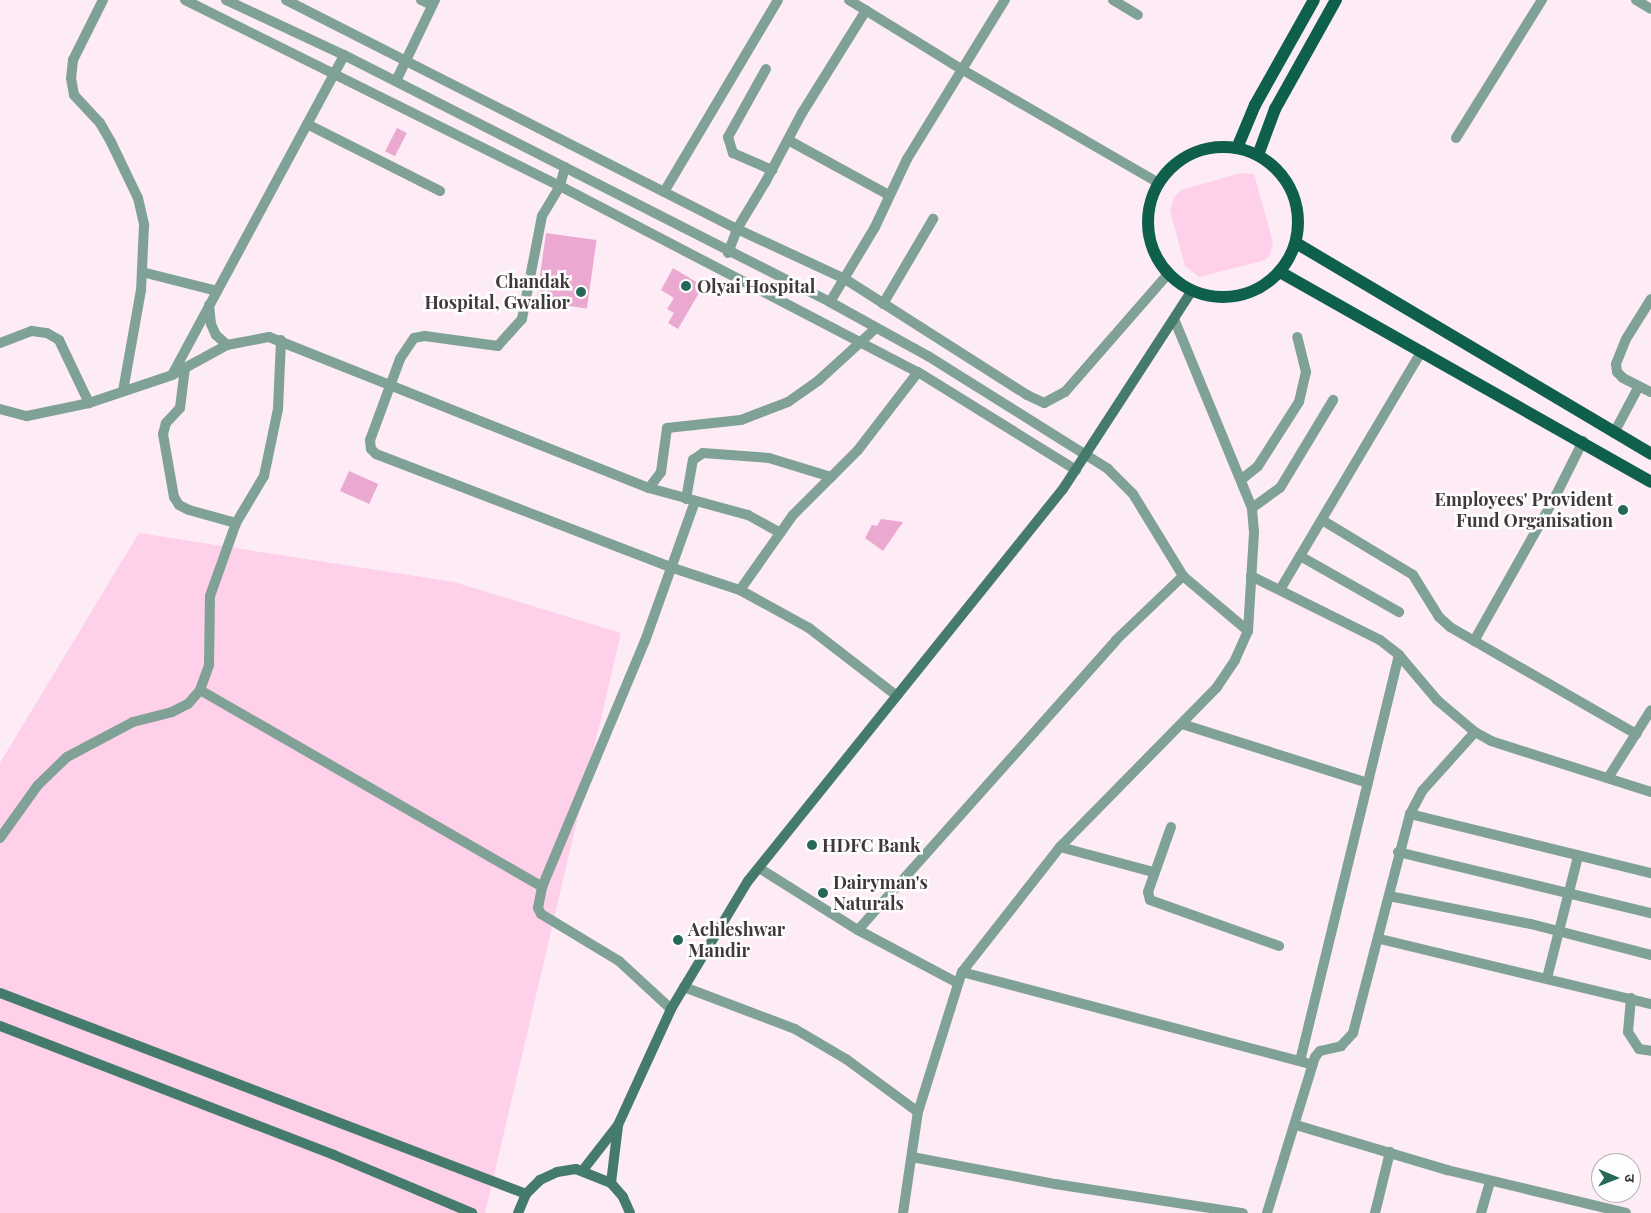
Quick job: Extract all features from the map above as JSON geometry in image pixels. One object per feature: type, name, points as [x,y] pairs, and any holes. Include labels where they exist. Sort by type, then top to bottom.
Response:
[{"type":"main road","points":[[1238,148],[1255,105],[1314,0]]},
{"type":"main road","points":[[1258,155],[1276,109],[1336,0]]},
{"type":"main road","points":[[1215,147],[1238,148],[1258,155],[1275,167],[1288,183],[1296,202],[1298,223],[1296,244],[1280,272],[1260,288],[1237,297],[1211,297],[1191,292],[1168,274],[1154,253],[1148,230],[1150,205],[1159,183],[1173,165],[1193,153],[1215,147]]},
{"type":"main road","points":[[1296,244],[1651,454]]},
{"type":"main road","points":[[1280,272],[1651,482]]},
{"type":"main road","points":[[583,1170],[618,1125],[671,1009],[759,868],[1076,470],[1191,292]]},
{"type":"main road","points":[[0,992],[526,1194]]},
{"type":"main road","points":[[0,1026],[325,1152],[472,1213]]},
{"type":"main road","points":[[611,1183],[618,1125]]},
{"type":"main road","points":[[518,1213],[526,1194],[540,1180],[557,1172],[583,1170],[611,1183],[623,1197],[630,1213]]},
{"type":"street","points":[[103,0],[73,60],[71,78],[74,95],[100,123],[138,198],[144,225],[142,272],[123,391]]},
{"type":"street","points":[[185,0],[332,76],[560,186],[918,372],[1076,470]]},
{"type":"street","points":[[226,0],[396,81],[728,253],[830,302],[928,356],[1108,469],[1133,494],[1183,576],[1248,631]]},
{"type":"street","points":[[286,0],[737,229],[845,279],[1027,395],[1044,403],[1065,392],[1168,274]]},
{"type":"street","points":[[396,81],[433,2],[421,0]]},
{"type":"street","points":[[664,192],[778,0]]},
{"type":"street","points":[[849,0],[963,70],[1159,183]]},
{"type":"street","points":[[830,302],[875,227],[889,195],[1005,0]]},
{"type":"street","points":[[1112,0],[1138,15]]},
{"type":"street","points":[[1456,138],[1542,0]]},
{"type":"street","points":[[1636,0],[1651,9]]},
{"type":"street","points":[[728,253],[737,229],[866,10]]},
{"type":"street","points":[[172,374],[344,55]]},
{"type":"street","points":[[766,69],[728,137],[733,153],[772,170]]},
{"type":"street","points":[[307,124],[440,191]]},
{"type":"street","points":[[788,140],[889,195]]},
{"type":"street","points":[[564,167],[560,186],[542,216],[522,319],[504,342],[492,347],[425,336],[414,338],[400,359],[392,388],[370,440],[371,449],[376,454],[672,568],[740,590],[809,628],[897,696]]},
{"type":"street","points":[[883,304],[933,219]]},
{"type":"street","points":[[142,272],[217,291]]},
{"type":"street","points":[[1650,390],[1639,386],[1617,372],[1616,364],[1626,339],[1651,299]]},
{"type":"street","points":[[209,305],[211,324],[216,335],[227,345]]},
{"type":"street","points":[[903,1213],[918,1112],[956,982],[1060,847],[1182,724],[1221,680],[1235,660],[1248,631],[1252,576],[1252,508],[1242,479],[1174,319]]},
{"type":"street","points":[[649,488],[660,472],[667,428],[741,420],[788,402],[841,361],[858,341],[876,328]]},
{"type":"street","points":[[0,343],[32,331],[47,333],[58,340],[89,403]]},
{"type":"street","points":[[0,409],[27,416],[89,403],[172,374],[227,345],[259,336],[281,340],[392,388],[649,488],[691,500],[719,504],[748,515],[780,533]]},
{"type":"street","points":[[1242,479],[1258,466],[1299,402],[1306,372],[1297,337]]},
{"type":"street","points":[[0,838],[38,785],[67,757],[133,722],[172,712],[188,704],[200,690],[209,665],[210,596],[236,523],[264,476],[278,409],[281,340]]},
{"type":"street","points":[[1281,588],[1422,351]]},
{"type":"street","points":[[185,368],[180,408],[166,423],[163,434],[174,497],[179,505],[189,510],[236,523]]},
{"type":"street","points":[[740,590],[780,533],[858,450],[918,372]]},
{"type":"street","points":[[1614,433],[1639,386]]},
{"type":"street","points":[[1252,508],[1280,488],[1333,400]]},
{"type":"street","points":[[1474,641],[1554,499],[1582,442]]},
{"type":"street","points":[[671,1009],[620,961],[541,914],[538,908],[542,888],[672,568],[691,500],[693,460],[703,453],[769,458],[831,477]]},
{"type":"street","points":[[1322,520],[1413,575],[1439,617],[1474,641],[1636,734]]},
{"type":"street","points":[[1300,556],[1399,612]]},
{"type":"street","points":[[858,930],[1116,640],[1183,576]]},
{"type":"street","points":[[1252,576],[1281,588],[1380,640],[1399,655],[1437,700],[1475,732],[1518,752],[1574,765],[1651,792]]},
{"type":"street","points":[[1300,1061],[1399,655]]},
{"type":"street","points":[[200,690],[542,888]]},
{"type":"street","points":[[1608,778],[1651,710]]},
{"type":"street","points":[[1182,724],[1368,783]]},
{"type":"street","points":[[1268,1213],[1296,1125],[1312,1065],[1320,1051],[1341,1046],[1353,1033],[1380,939],[1398,852],[1410,814],[1423,790],[1475,732]]},
{"type":"street","points":[[1410,814],[1651,873]]},
{"type":"street","points":[[1171,827],[1153,872],[1148,892],[1150,900],[1157,905],[1279,946]]},
{"type":"street","points":[[1060,847],[1153,872]]},
{"type":"street","points":[[1398,852],[1651,913]]},
{"type":"street","points":[[1547,978],[1578,856]]},
{"type":"street","points":[[759,868],[858,930],[956,982]]},
{"type":"street","points":[[1389,896],[1558,931],[1651,955]]},
{"type":"street","points":[[1380,939],[1651,1004]]},
{"type":"street","points":[[962,972],[1312,1065]]},
{"type":"street","points":[[684,987],[795,1029],[846,1059],[918,1112]]},
{"type":"street","points":[[1631,998],[1628,1032],[1639,1049],[1651,1051]]},
{"type":"street","points":[[1296,1125],[1583,1208],[1626,1213]]},
{"type":"street","points":[[1376,1213],[1390,1152]]},
{"type":"street","points":[[912,1157],[1054,1184],[1243,1213]]},
{"type":"street","points":[[1481,1213],[1490,1181]]},
{"type":"shaded area","points":[[1241,173],[1253,174],[1255,177],[1273,243],[1270,255],[1265,260],[1199,277],[1185,266],[1170,210],[1174,198],[1181,190]]},
{"type":"shaded area","points":[[139,533],[454,582],[621,633],[485,1213],[0,1213],[0,763]]},
{"type":"building","points":[[397,128],[407,133],[395,156],[385,151]]},
{"type":"building","points":[[546,233],[597,240],[587,308],[536,301]]},
{"type":"building","points":[[673,268],[703,286],[678,329],[668,323],[674,313],[667,309],[674,298],[661,290]]},
{"type":"building","points":[[349,471],[378,484],[369,504],[340,491]]},
{"type":"building","points":[[881,519],[903,522],[883,551],[865,538],[872,525],[877,526]]},
{"type":"place","name":"Olyai Hospital","points":[[686,286]]},
{"type":"place","name":"Chandak Hospital, Gwalior","points":[[581,292]]},
{"type":"place","name":"Employees' Provident Fund Organisation","points":[[1623,510]]},
{"type":"place","name":"HDFC Bank","points":[[812,845]]},
{"type":"place","name":"Dairyman's Naturals","points":[[823,893]]},
{"type":"place","name":"Achleshwar Mandir","points":[[678,940]]}]
